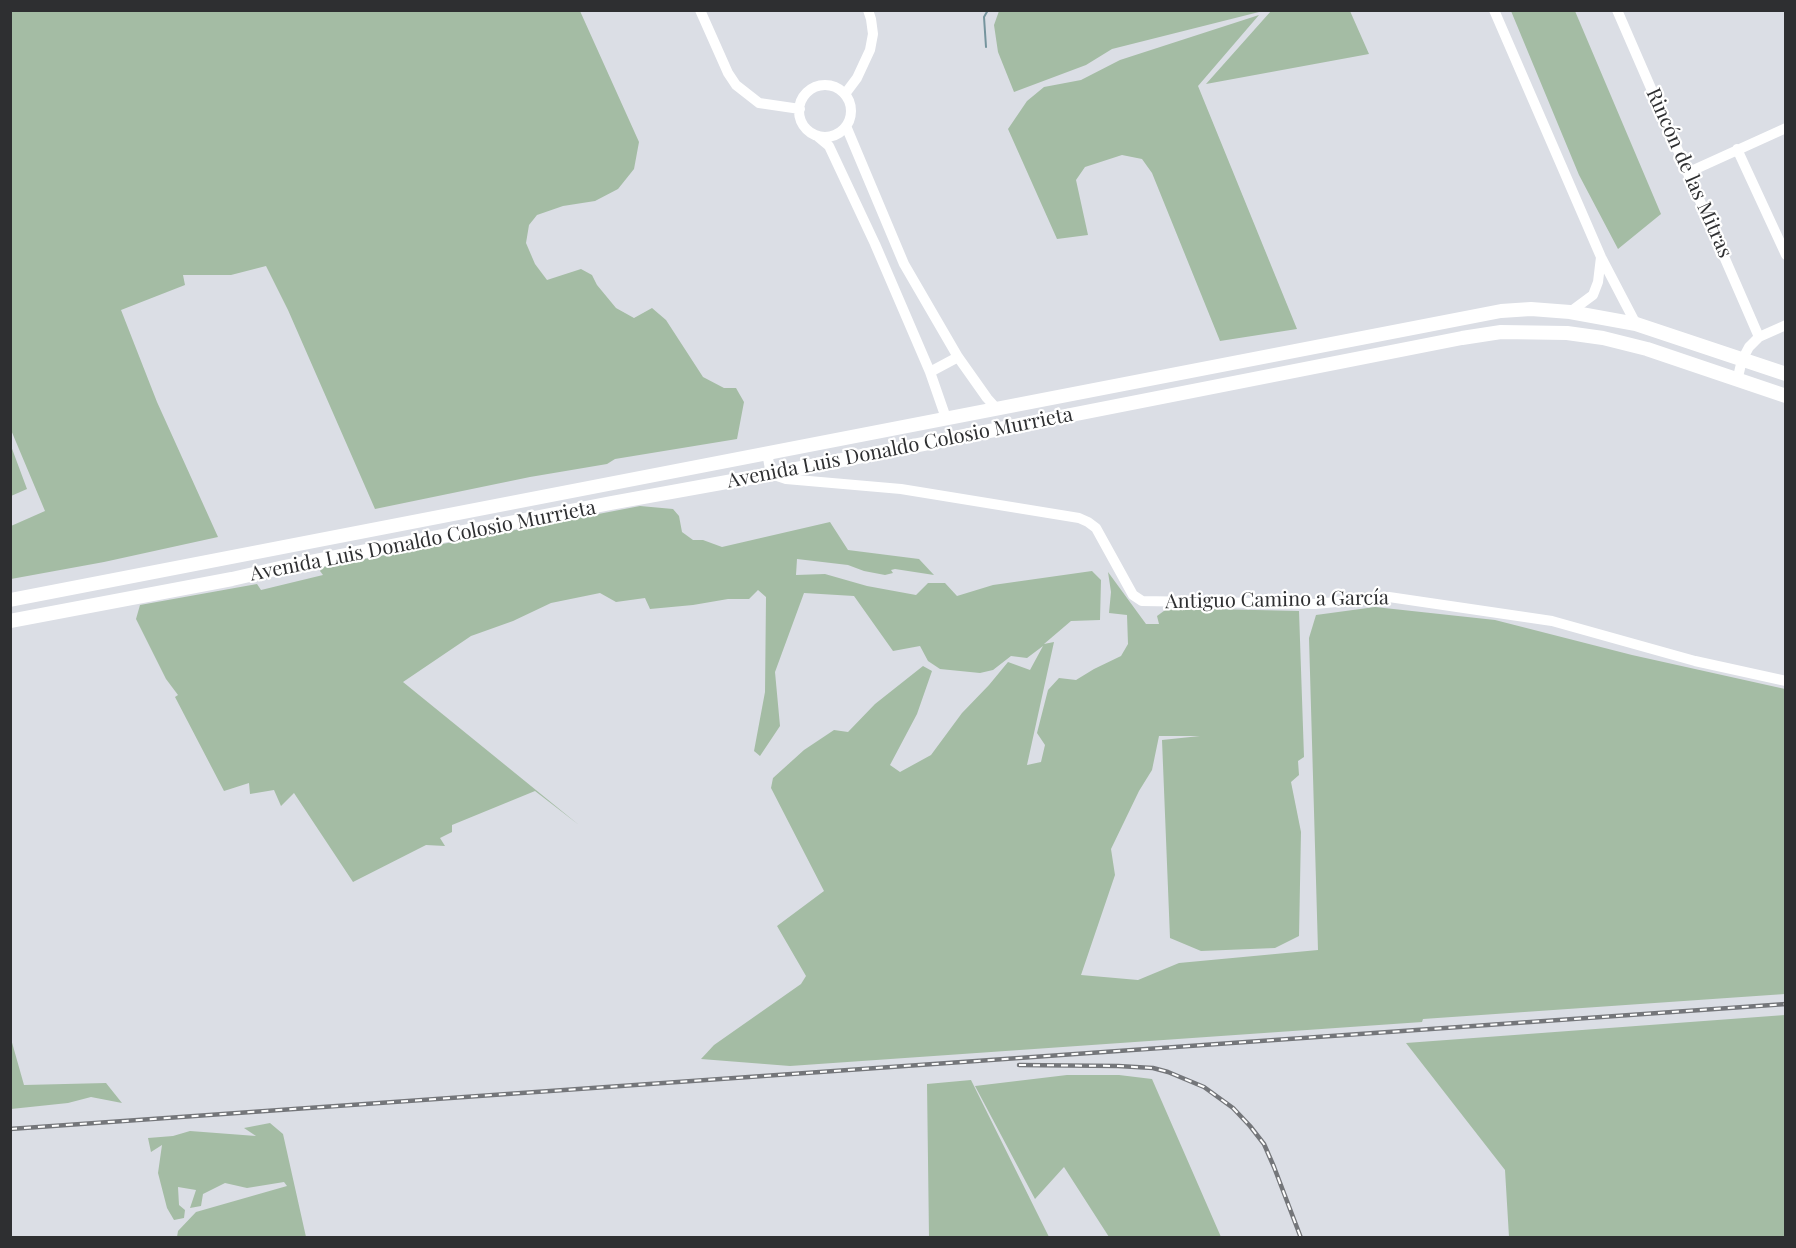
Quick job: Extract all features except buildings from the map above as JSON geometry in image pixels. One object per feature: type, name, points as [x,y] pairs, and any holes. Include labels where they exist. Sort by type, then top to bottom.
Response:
[{"type":"main road","name":"Avenida Luis Donaldo Colosio Murrieta","points":[[10,600],[1501,311],[1532,309],[1570,312],[1636,324],[1785,374]]},
{"type":"main road","points":[[1404,328],[1407,349]]},
{"type":"main road","name":"Avenida Luis Donaldo Colosio Murrieta","points":[[10,621],[1407,349],[1502,333],[1567,333],[1603,338],[1647,349],[1785,396]]},
{"type":"street","points":[[700,10],[728,73],[736,85],[759,103],[800,110]]},
{"type":"street","points":[[844,94],[857,78],[870,50],[873,34],[868,10]]},
{"type":"street","points":[[1494,10],[1601,257],[1636,324]]},
{"type":"street","name":"Rincón de las Mitras","points":[[1617,10],[1759,336]]},
{"type":"street","points":[[817,136],[833,136],[846,126],[850,118],[851,110],[844,94],[838,88],[830,86],[813,88],[801,101],[800,110],[804,126],[817,136],[830,146],[930,372],[946,418]]},
{"type":"street","points":[[846,126],[904,264],[958,357],[996,408]]},
{"type":"street","points":[[1689,172],[1785,128]]},
{"type":"street","points":[[1737,150],[1785,255]]},
{"type":"street","points":[[1570,312],[1593,295],[1598,282],[1601,257]]},
{"type":"street","points":[[1737,381],[1742,360],[1749,347],[1759,336],[1785,324]]},
{"type":"street","points":[[930,372],[958,357]]},
{"type":"street","points":[[767,453],[771,474]]},
{"type":"street","name":"Antiguo Camino a García","points":[[771,474],[786,479],[901,489],[1079,518],[1096,528],[1133,595],[1146,602],[1315,604],[1389,597],[1552,621],[1695,660],[1785,681]]},
{"type":"green space","points":[[11,10],[580,11],[639,142],[634,169],[618,189],[595,201],[563,206],[537,215],[529,225],[526,243],[535,264],[547,280],[581,269],[592,275],[597,285],[616,308],[634,318],[652,308],[666,320],[703,377],[724,388],[736,388],[744,402],[737,439],[615,459],[607,464],[530,477],[375,509],[288,310],[266,266],[231,275],[183,275],[185,285],[121,310],[157,402],[218,537],[104,562],[11,579],[11,526],[45,511],[11,430]]},
{"type":"green space","points":[[999,10],[1263,11],[1112,49],[1086,65],[1014,92],[998,52],[994,25]]},
{"type":"green space","points":[[1271,11],[1350,11],[1369,54],[1206,84]]},
{"type":"green space","points":[[1511,11],[1575,11],[1661,214],[1618,249],[1579,175]]},
{"type":"green space","points":[[1259,15],[1198,86],[1297,329],[1220,341],[1152,173],[1142,159],[1122,155],[1085,167],[1076,180],[1088,235],[1057,239],[1008,129],[1027,101],[1044,87],[1081,80],[1120,60]]},
{"type":"green space","points":[[11,446],[27,489],[10,496]]},
{"type":"green space","points":[[640,506],[673,509],[679,516],[682,532],[693,540],[703,540],[722,547],[830,522],[848,550],[919,559],[934,575],[895,569],[891,570],[893,573],[885,575],[848,565],[797,559],[796,575],[825,574],[867,586],[916,595],[928,583],[945,583],[957,596],[993,585],[1092,571],[1101,580],[1100,620],[1071,621],[1044,644],[1054,642],[1027,765],[1041,762],[1045,745],[1037,733],[1048,690],[1059,678],[1076,680],[1121,656],[1128,644],[1127,615],[1109,613],[1111,592],[1108,572],[1146,624],[1159,624],[1157,616],[1168,608],[1299,611],[1304,757],[1298,761],[1299,775],[1291,782],[1301,832],[1299,936],[1275,948],[1201,951],[1170,938],[1162,740],[1200,736],[1159,736],[1152,770],[1139,791],[1111,849],[1115,875],[1081,975],[1138,980],[1179,963],[1318,950],[1309,638],[1316,615],[1375,607],[1495,620],[1632,655],[1785,689],[1785,994],[790,1066],[701,1059],[714,1045],[801,984],[806,976],[777,926],[824,891],[771,788],[773,778],[804,750],[834,730],[848,732],[875,704],[923,666],[932,671],[917,714],[890,765],[900,772],[931,755],[962,713],[1008,662],[1030,670],[1043,646],[1027,658],[1011,656],[993,670],[980,673],[940,669],[928,661],[920,646],[893,651],[854,596],[804,593],[775,672],[780,726],[760,756],[754,751],[765,692],[766,597],[758,590],[749,599],[728,599],[650,609],[645,598],[616,602],[600,593],[551,603],[513,621],[471,636],[403,682],[579,825],[535,791],[452,825],[452,832],[440,838],[445,846],[426,845],[353,882],[294,793],[281,806],[274,790],[250,794],[249,783],[224,791],[175,697],[178,695],[166,679],[136,619],[140,605],[257,584],[261,590],[323,575],[320,571],[323,567]]},
{"type":"green space","points":[[1785,1015],[1785,1237],[1509,1237],[1505,1170],[1406,1043]]},
{"type":"green space","points":[[11,1039],[24,1085],[106,1083],[122,1103],[91,1097],[68,1103],[11,1109]]},
{"type":"green space","points":[[1067,1075],[1119,1075],[1152,1079],[1221,1237],[1109,1237],[1064,1167],[1035,1199],[975,1086]]},
{"type":"green space","points":[[971,1080],[1049,1237],[929,1237],[927,1084]]},
{"type":"green space","points":[[270,1123],[283,1134],[306,1237],[177,1237],[178,1231],[196,1212],[287,1186],[284,1182],[247,1188],[225,1183],[203,1194],[201,1206],[190,1208],[196,1190],[178,1187],[179,1205],[185,1210],[184,1218],[174,1220],[167,1208],[158,1173],[162,1145],[151,1152],[148,1138],[173,1136],[190,1131],[256,1136],[244,1128]]},
{"type":"waterway","points":[[986,47],[984,17],[988,10]]},
{"type":"railway","points":[[10,1129],[1786,1004]]},
{"type":"railway","points":[[1019,1065],[1153,1068],[1204,1087],[1233,1108],[1264,1144],[1301,1238]]}]
